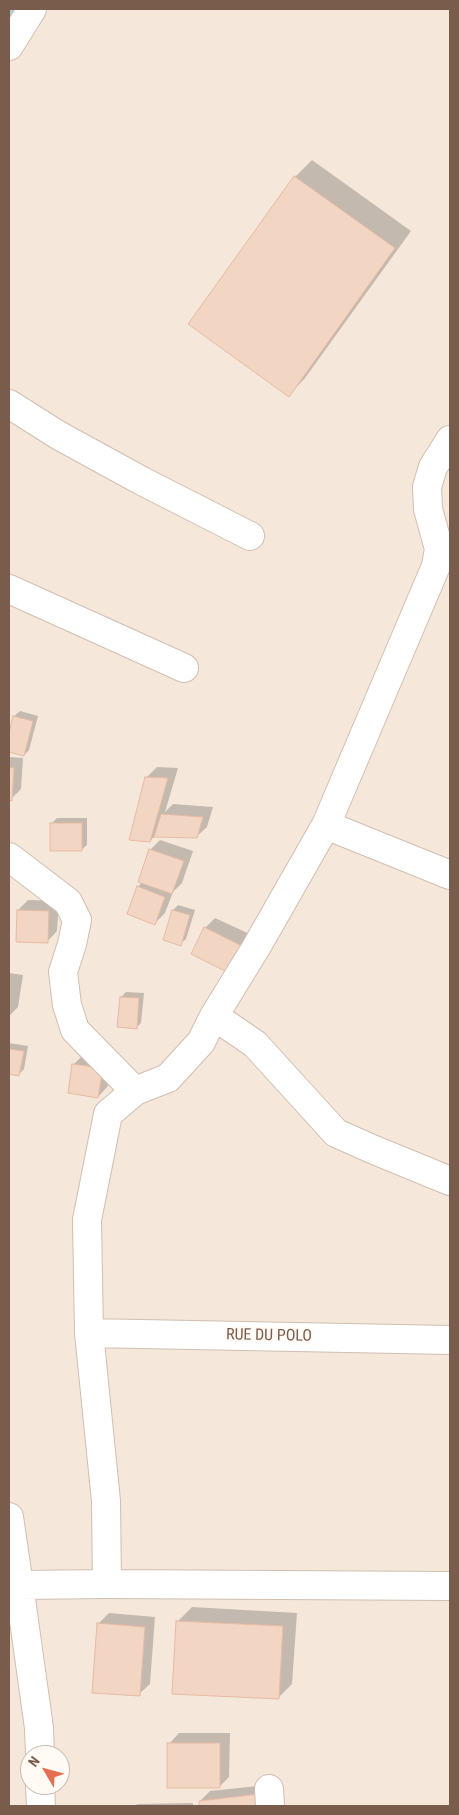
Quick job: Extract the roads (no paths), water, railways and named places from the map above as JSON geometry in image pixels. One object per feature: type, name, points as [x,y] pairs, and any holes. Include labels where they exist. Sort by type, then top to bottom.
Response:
[{"type":"street","points":[[9,46],[32,9]]},
{"type":"street","points":[[9,404],[58,435],[142,481],[250,536]]},
{"type":"street","points":[[107,1584],[106,1501],[89,1332],[87,1220],[108,1114],[135,1091],[168,1078],[201,1042],[214,1016],[257,946],[326,825],[436,566],[440,549],[428,509],[427,487],[433,467],[450,440]]},
{"type":"street","points":[[9,589],[184,668]]},
{"type":"street","points":[[326,825],[450,876]]},
{"type":"street","points":[[9,857],[68,902],[77,920],[63,972],[67,1006],[75,1030],[135,1091]]},
{"type":"street","points":[[214,1016],[255,1044],[336,1133],[450,1181]]},
{"type":"street","name":"RUE DU POLO","points":[[89,1332],[450,1340]]},
{"type":"street","points":[[9,1517],[39,1728],[40,1745]]},
{"type":"street","points":[[18,1585],[450,1586]]},
{"type":"waterway","points":[[9,19],[17,9]]}]
